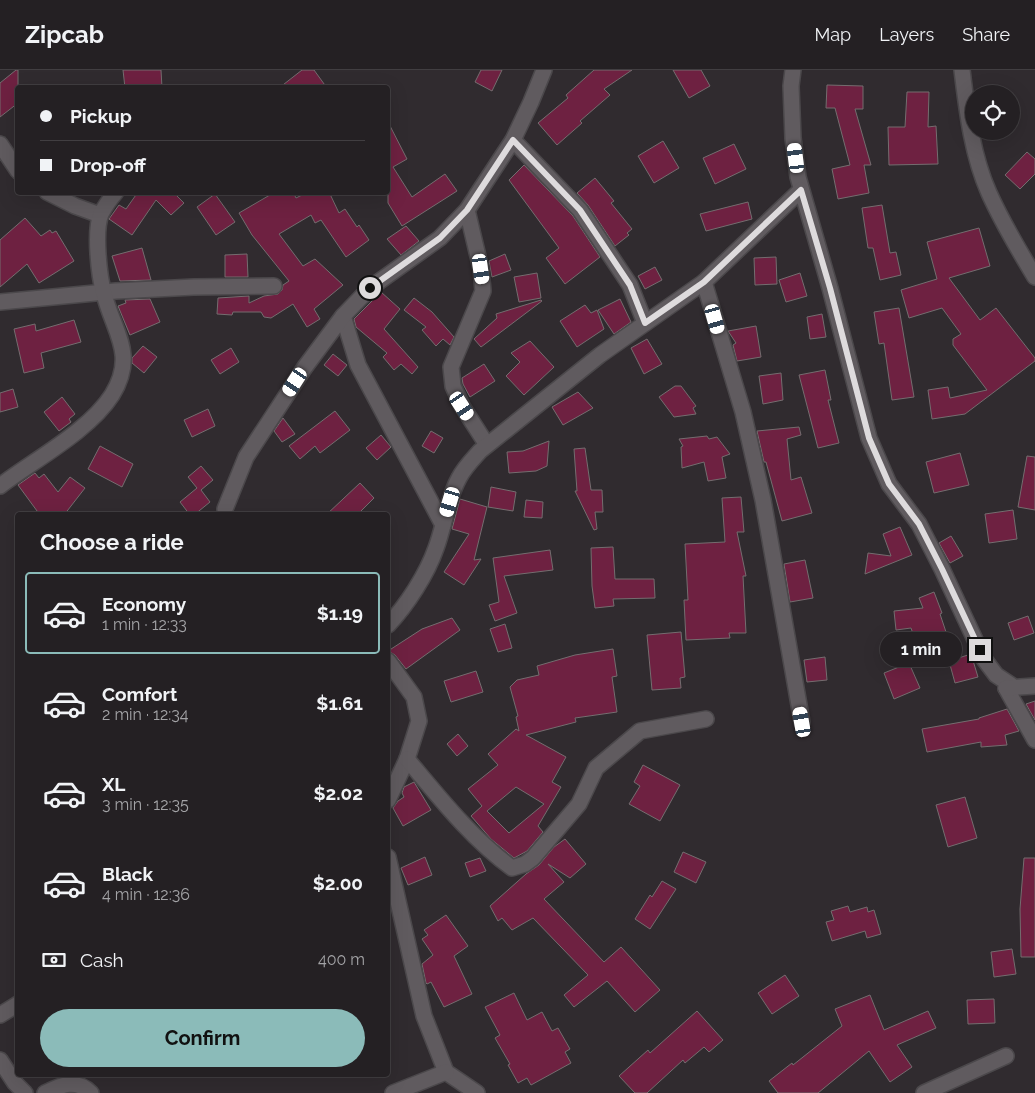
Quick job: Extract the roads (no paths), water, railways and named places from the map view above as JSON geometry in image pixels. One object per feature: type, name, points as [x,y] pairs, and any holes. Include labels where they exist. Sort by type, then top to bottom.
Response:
[{"type":"street","points":[[225,509],[246,457],[305,367],[343,316],[370,288],[440,238],[467,210],[513,140],[544,70]]},
{"type":"street","points":[[793,70],[791,86],[793,138],[798,177],[830,288],[869,438],[889,484],[919,524],[984,660],[996,675],[1011,685],[1006,688]]},
{"type":"street","points":[[962,70],[974,148],[988,191],[1006,229],[1035,276]]},
{"type":"street","points":[[513,140],[580,210],[630,285],[645,323]]},
{"type":"street","points":[[0,144],[15,166]]},
{"type":"street","points":[[390,623],[403,607],[429,566],[458,480],[467,465],[487,445],[600,355],[704,282],[801,190]]},
{"type":"street","points":[[53,195],[100,216]]},
{"type":"street","points":[[0,486],[85,425],[112,395],[121,376],[124,355],[121,341],[104,294],[97,230],[100,216],[114,195]]},
{"type":"street","points":[[467,210],[481,269],[483,291],[451,367],[453,386],[462,406],[487,445]]},
{"type":"street","points":[[704,282],[743,412],[763,500],[802,722]]},
{"type":"street","points":[[0,302],[194,287],[274,286]]},
{"type":"street","points":[[343,316],[358,365],[443,525]]},
{"type":"street","points":[[390,664],[414,697],[419,721],[407,759],[390,796]]},
{"type":"street","points":[[1006,688],[1035,686]]},
{"type":"street","points":[[1006,688],[1035,740]]},
{"type":"street","points":[[407,759],[449,809],[490,852],[512,868],[524,864],[533,858],[579,804],[596,768],[640,731],[706,719]]},
{"type":"street","points":[[390,866],[424,1016],[446,1072],[477,1093]]},
{"type":"street","points":[[0,1014],[15,1006]]},
{"type":"street","points":[[924,1093],[1006,1056]]},
{"type":"street","points":[[0,1060],[15,1083],[25,1093]]},
{"type":"street","points":[[393,1093],[446,1072]]},
{"type":"street","points":[[44,1093],[69,1083],[82,1086],[91,1093]]}]
